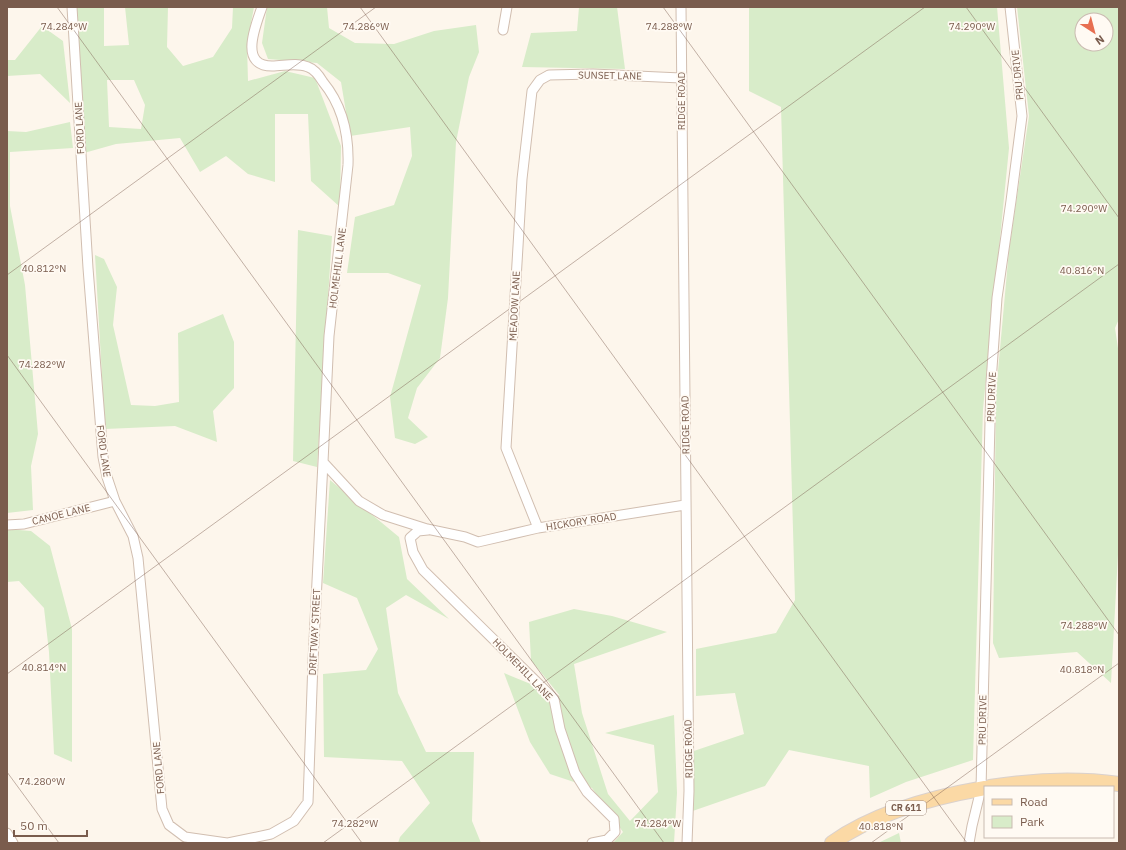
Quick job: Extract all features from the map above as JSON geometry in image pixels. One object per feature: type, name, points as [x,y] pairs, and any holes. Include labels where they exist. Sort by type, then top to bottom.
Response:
[{"type":"main road","name":"CR 611","points":[[997,786],[1014,783],[1069,780],[1091,780],[1119,784]]},
{"type":"main road","name":"CR 611","points":[[832,843],[885,815],[938,798],[984,788]]},
{"type":"street","name":"FORD LANE","points":[[72,7],[88,268],[101,440],[107,477],[115,501],[133,536],[138,558],[162,809],[168,825],[185,837],[228,843],[271,834],[294,821],[308,802]]},
{"type":"street","name":"HOLMEHILL LANE","points":[[262,7],[252,37],[252,52],[255,58],[264,66],[298,64],[310,67],[320,77],[334,97],[342,118],[348,141],[348,165],[329,336],[323,462]]},
{"type":"street","points":[[503,30],[507,7]]},
{"type":"street","name":"RIDGE ROAD","points":[[681,7],[688,791],[687,843]]},
{"type":"street","name":"PRU DRIVE","points":[[985,786],[991,382],[997,298],[1022,116],[1010,7]]},
{"type":"street","name":"SUNSET LANE","points":[[540,80],[549,75],[593,74],[681,78]]},
{"type":"street","name":"MEADOW LANE","points":[[538,528],[506,448],[522,180],[532,91],[540,80]]},
{"type":"street","points":[[323,462],[359,501],[383,515],[429,530]]},
{"type":"street","name":"DRIFTWAY STREET","points":[[308,802],[313,661],[323,462]]},
{"type":"street","name":"CANOE LANE","points":[[7,525],[24,524],[115,501]]},
{"type":"street","name":"HICKORY ROAD","points":[[429,530],[465,537],[478,542],[538,528],[685,506]]},
{"type":"street","name":"HOLMEHILL LANE","points":[[429,530],[418,531],[410,538],[413,552],[423,570],[554,699],[560,728],[575,773],[587,792],[614,818],[615,832],[607,840],[592,843]]},
{"type":"street","name":"PRU DRIVE","points":[[969,843],[972,826],[984,791]]},
{"type":"street","points":[[7,833],[13,843]]},
{"type":"green space","points":[[74,7],[104,7],[104,46],[129,45],[125,7],[168,7],[167,47],[183,66],[213,57],[232,28],[233,7],[254,7],[247,45],[248,81],[285,71],[315,78],[341,146],[340,207],[311,181],[308,114],[275,114],[275,182],[248,174],[226,156],[200,172],[180,138],[116,144],[84,153]],"holes":[[[107,80],[134,80],[145,105],[141,129],[109,127]]]},
{"type":"green space","points":[[267,7],[327,7],[329,28],[355,43],[394,44],[434,31],[476,25],[479,52],[469,77],[456,142],[448,298],[440,358],[417,388],[408,418],[428,437],[415,444],[395,438],[390,397],[421,285],[388,273],[347,273],[355,217],[394,205],[412,156],[410,127],[350,136],[341,82],[317,63],[268,59],[262,43]]},
{"type":"green space","points":[[579,7],[617,7],[625,69],[522,67],[531,33],[577,31]]},
{"type":"green space","points":[[749,7],[997,7],[1009,148],[983,409],[973,760],[906,782],[870,798],[869,766],[789,750],[765,786],[684,814],[685,754],[744,734],[735,693],[696,696],[696,649],[776,633],[795,600],[781,107],[749,91]]},
{"type":"green space","points":[[1017,7],[1119,7],[1119,319],[1115,328],[1119,355],[1119,536],[1111,683],[1077,652],[999,658],[993,643],[996,393],[1009,250],[1029,116]]},
{"type":"green space","points":[[42,26],[63,41],[70,103],[40,74],[7,76],[7,60],[15,60]]},
{"type":"green space","points":[[70,122],[73,148],[10,152],[10,206],[25,285],[38,434],[31,466],[33,510],[7,513],[7,131],[26,132]]},
{"type":"green space","points":[[298,230],[332,236],[317,467],[293,461]]},
{"type":"green space","points":[[95,255],[104,259],[117,287],[113,325],[131,405],[155,406],[179,402],[178,333],[223,314],[234,342],[234,388],[213,411],[217,442],[175,426],[105,429]]},
{"type":"green space","points":[[330,480],[399,537],[407,579],[449,619],[406,595],[386,608],[398,693],[426,752],[474,752],[472,821],[481,843],[398,843],[400,837],[430,803],[402,761],[324,757],[323,674],[366,670],[378,649],[357,598],[323,583]]},
{"type":"green space","points":[[7,529],[31,531],[50,546],[72,629],[72,762],[54,754],[49,652],[44,608],[19,581],[7,582]]},
{"type":"green space","points":[[574,609],[612,616],[667,632],[574,664],[582,713],[608,794],[630,821],[658,792],[654,745],[605,733],[674,715],[677,793],[674,843],[613,843],[623,832],[592,788],[550,774],[530,742],[504,673],[560,696],[531,660],[529,622]]},
{"type":"green space","points":[[899,833],[901,843],[878,843]]}]
